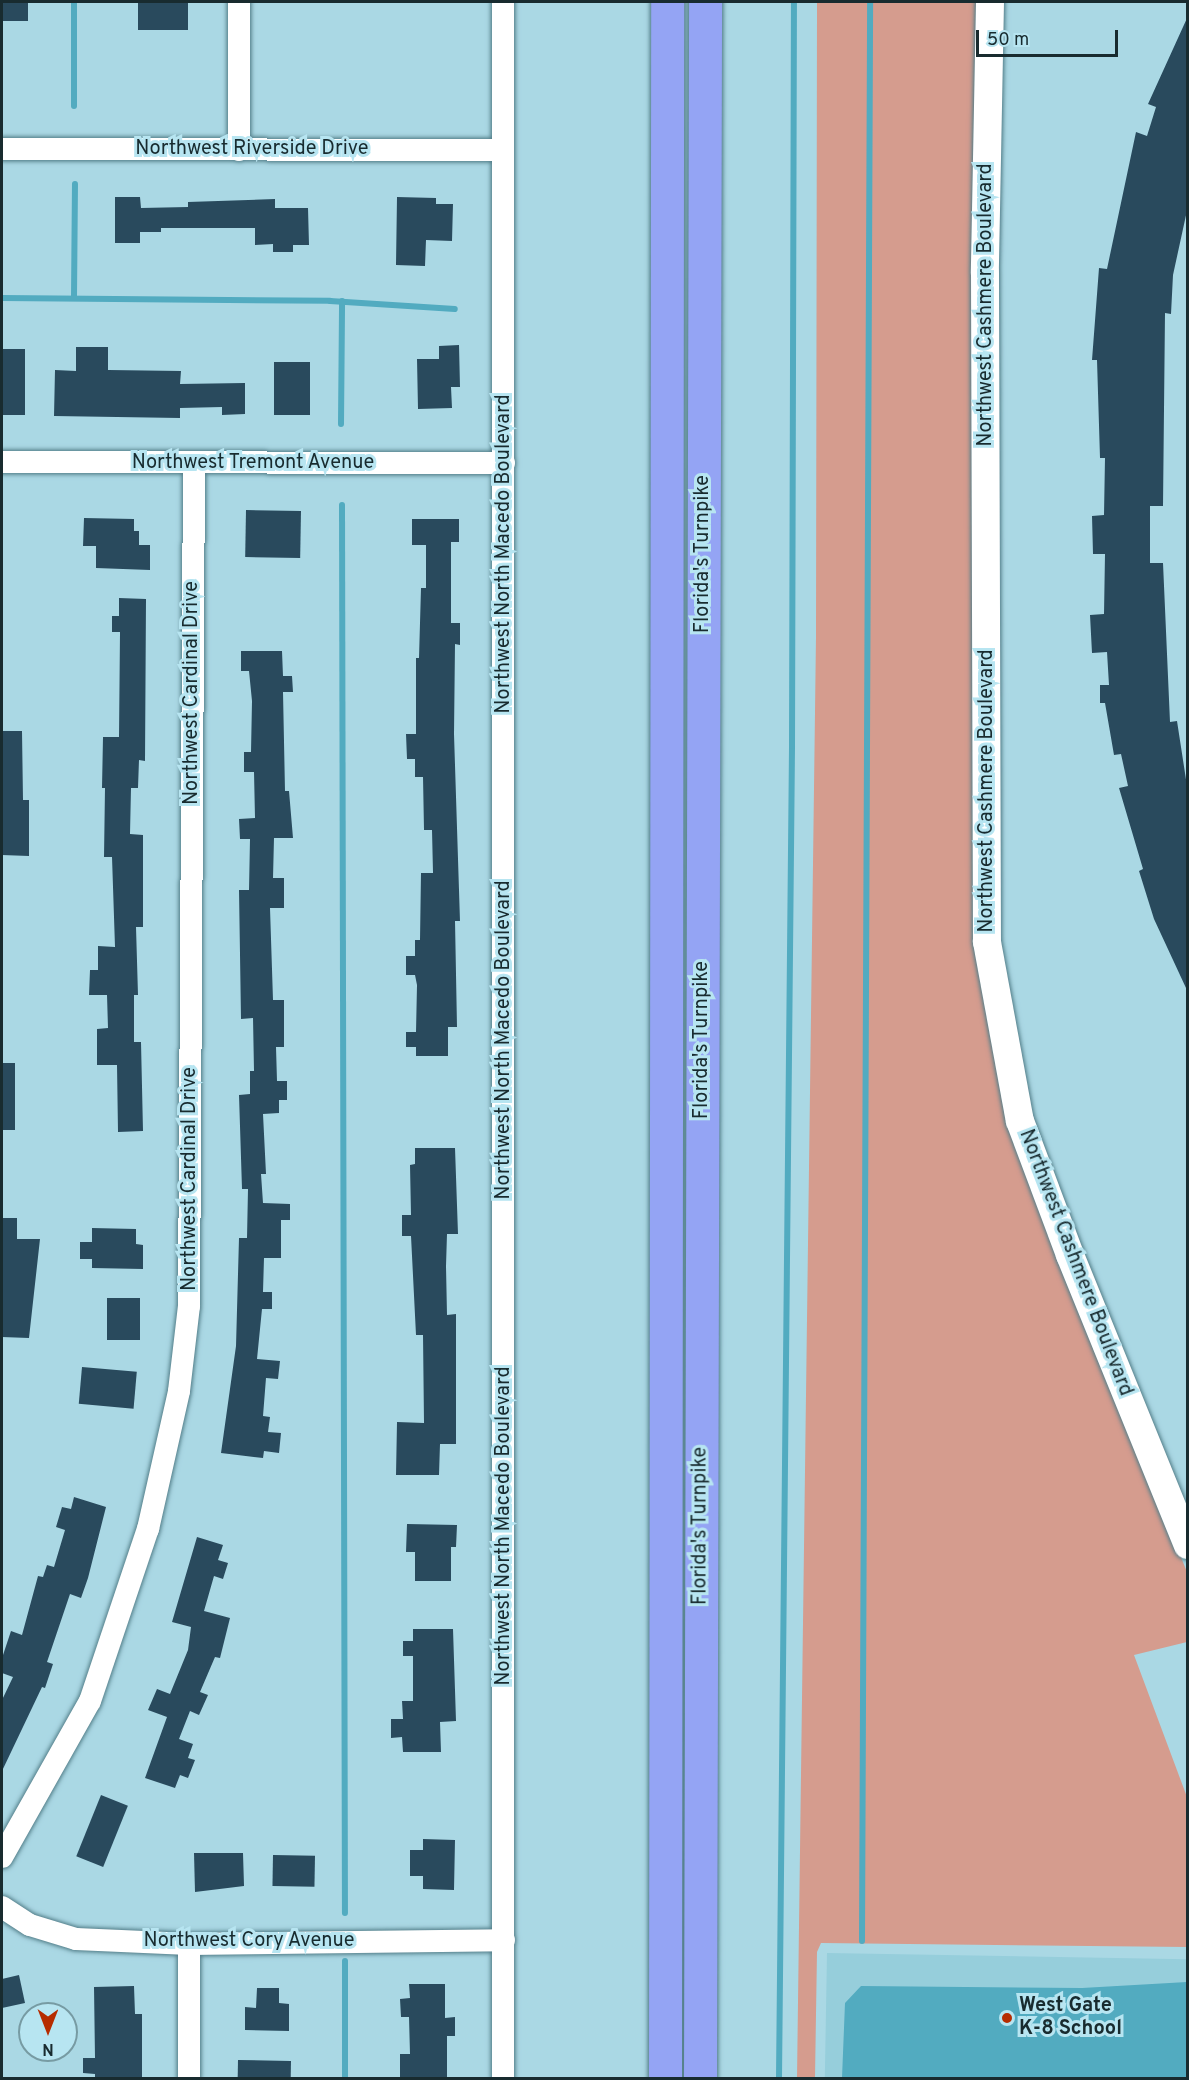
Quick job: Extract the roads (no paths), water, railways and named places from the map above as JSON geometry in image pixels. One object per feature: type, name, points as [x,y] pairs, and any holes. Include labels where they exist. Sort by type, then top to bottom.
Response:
[{"type":"highway","name":"Florida's Turnpike","points":[[665,2079],[667,2]]},
{"type":"highway","name":"Florida's Turnpike","points":[[700,2079],[705,2]]},
{"type":"street","points":[[239,2],[239,150]]},
{"type":"street","name":"Northwest North Macedo Boulevard","points":[[503,2],[503,2079]]},
{"type":"street","name":"Northwest Cashmere Boulevard","points":[[990,2],[985,273],[987,942],[1020,1121],[1070,1255],[1188,1545]]},
{"type":"street","name":"Northwest Riverside Drive","points":[[2,149],[503,150]]},
{"type":"street","name":"Northwest Tremont Avenue","points":[[2,462],[504,463]]},
{"type":"street","name":"Northwest Cardinal Drive","points":[[2,1857],[90,1701],[148,1529],[179,1391],[189,1306],[194,464]]},
{"type":"street","name":"Northwest Cory Avenue","points":[[2,1907],[30,1925],[76,1939],[189,1944],[504,1940]]},
{"type":"street","points":[[189,1944],[189,2079]]},
{"type":"waterway","points":[[74,2],[74,106]]},
{"type":"waterway","points":[[779,2078],[792,746],[794,2]]},
{"type":"waterway","points":[[862,1941],[870,2]]},
{"type":"waterway","points":[[74,297],[75,184]]},
{"type":"waterway","points":[[2,298],[330,301],[455,309]]},
{"type":"waterway","points":[[341,424],[342,301]]},
{"type":"waterway","points":[[342,505],[345,1913]]},
{"type":"waterway","points":[[345,1961],[345,2078]]},
{"type":"place","name":"West Gate K-8 School","points":[[1007,2018]]}]
